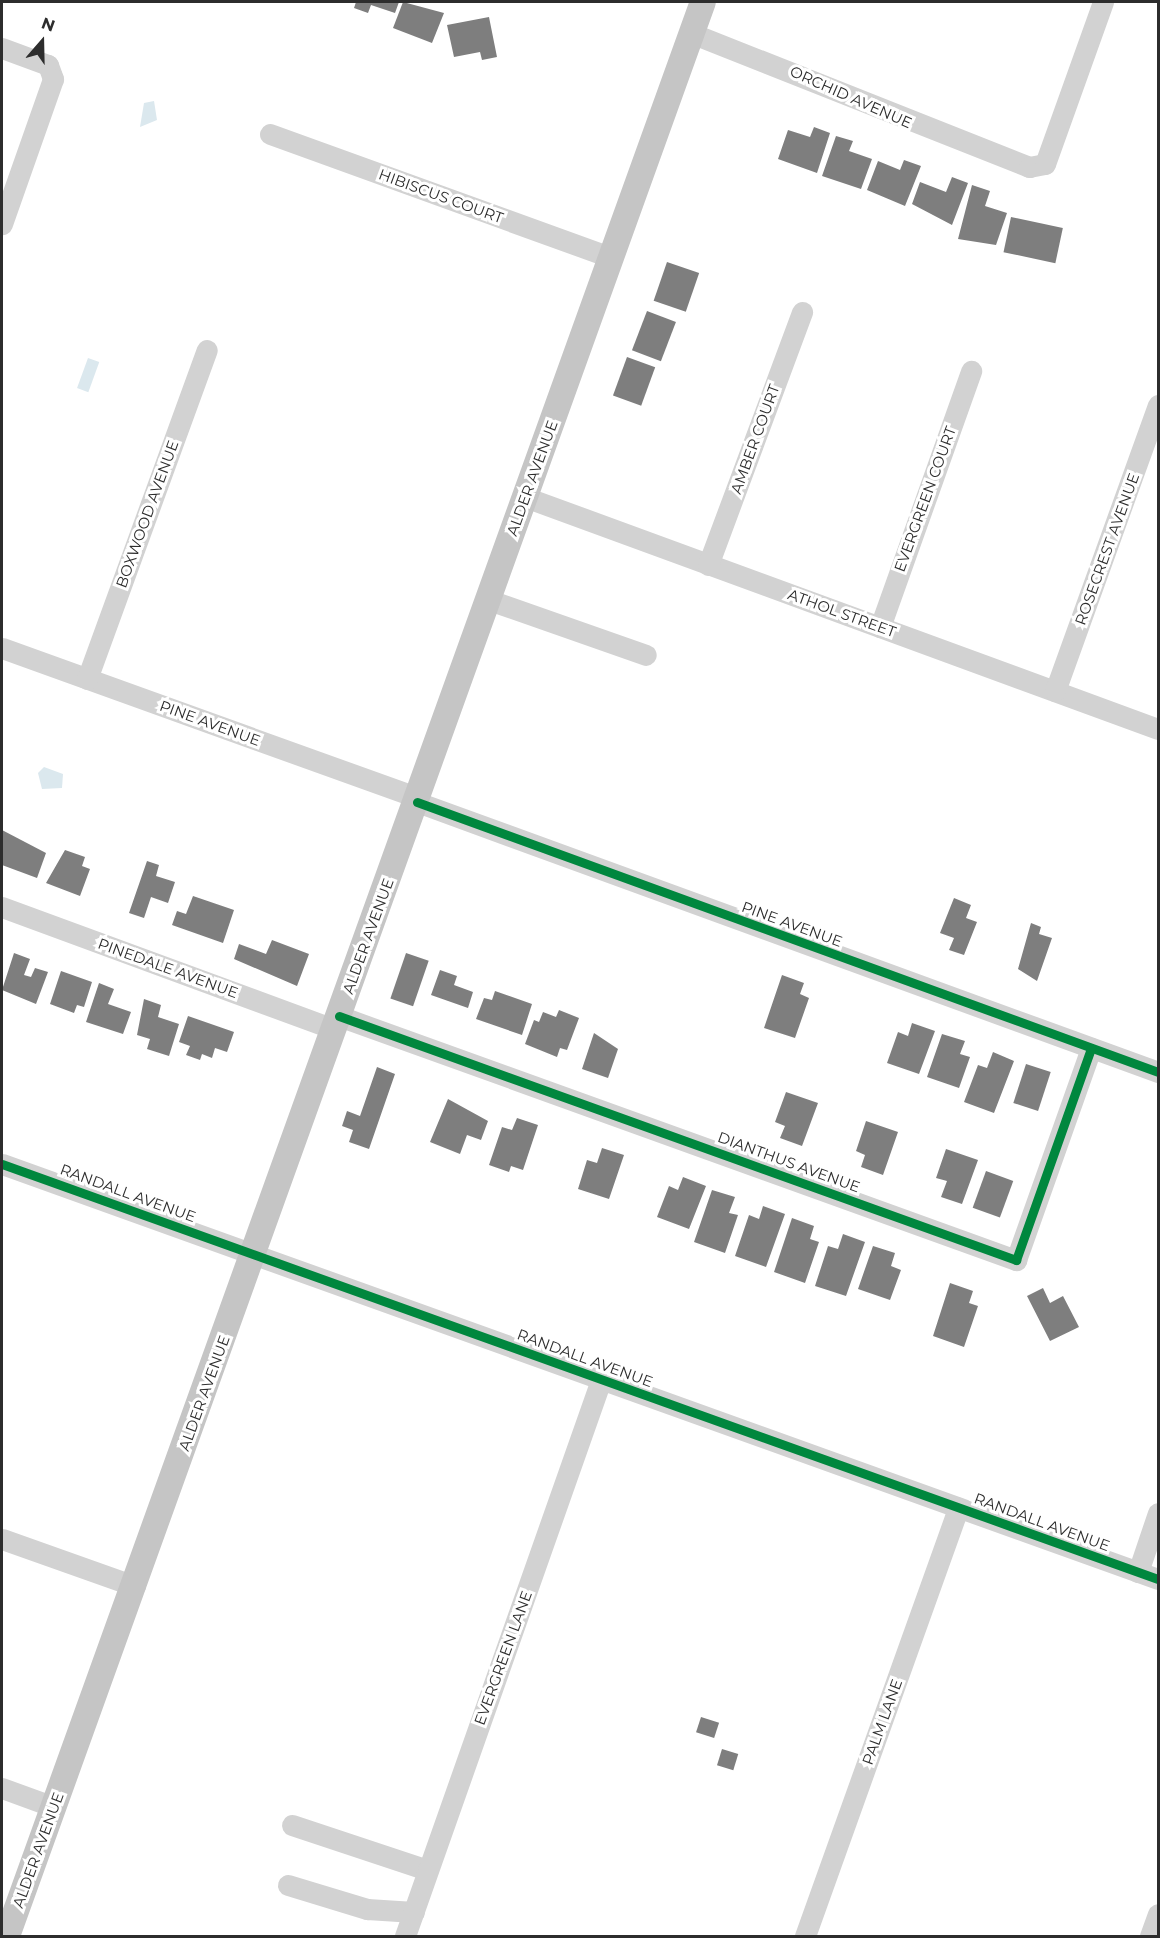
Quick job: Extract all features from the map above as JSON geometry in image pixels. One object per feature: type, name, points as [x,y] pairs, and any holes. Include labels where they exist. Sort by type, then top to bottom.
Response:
[{"type":"main road","name":"ALDER AVENUE","points":[[7,1936],[255,1254],[703,2]]},
{"type":"street","name":"ORCHID AVENUE","points":[[691,33],[818,79],[902,121],[1029,167],[1045,164],[1103,2]]},
{"type":"street","points":[[2,48],[48,65],[53,79],[2,224]]},
{"type":"street","name":"HIBISCUS COURT","points":[[270,134],[612,258]]},
{"type":"street","name":"AMBER COURT","points":[[708,565],[802,312]]},
{"type":"street","name":"BOXWOOD AVENUE","points":[[87,678],[207,350]]},
{"type":"street","name":"EVERGREEN COURT","points":[[880,627],[971,371]]},
{"type":"street","name":"ROSECREST AVENUE","points":[[1055,692],[1158,405]]},
{"type":"street","name":"ATHOL STREET","points":[[525,497],[1158,729]]},
{"type":"street","points":[[489,600],[646,655]]},
{"type":"street","name":"PINE AVENUE","points":[[2,648],[1158,1072]]},
{"type":"street","name":"PINEDALE AVENUE","points":[[2,908],[336,1023]]},
{"type":"street","name":"DIANTHUS AVENUE","points":[[336,1023],[1016,1260],[1091,1048]]},
{"type":"street","name":"RANDALL AVENUE","points":[[2,1164],[1158,1579]]},
{"type":"street","name":"EVERGREEN LANE","points":[[405,1936],[601,1380]]},
{"type":"street","name":"PALM LANE","points":[[805,1936],[958,1508]]},
{"type":"street","points":[[1138,1572],[1158,1513]]},
{"type":"street","points":[[2,1539],[135,1586]]},
{"type":"street","points":[[2,1788],[54,1807]]},
{"type":"street","points":[[292,1825],[427,1870]]},
{"type":"street","points":[[288,1885],[367,1909],[414,1912]]},
{"type":"street","points":[[1150,1936],[1158,1914]]},
{"type":"shaded area","points":[[154,101],[157,120],[140,127],[144,103]]},
{"type":"shaded area","points":[[88,358],[99,362],[88,392],[77,388]]},
{"type":"shaded area","points":[[44,767],[63,774],[62,788],[42,789],[38,773]]},
{"type":"building","points":[[356,2],[399,2],[395,13],[371,5],[368,13],[354,8]]},
{"type":"building","points":[[403,2],[444,13],[432,43],[393,28]]},
{"type":"building","points":[[489,17],[497,57],[482,60],[480,52],[454,57],[447,25]]},
{"type":"building","points":[[814,127],[830,133],[817,173],[778,159],[788,130],[810,137]]},
{"type":"building","points":[[836,136],[853,141],[849,151],[872,159],[861,189],[822,176]]},
{"type":"building","points":[[904,160],[921,166],[905,206],[867,190],[878,161],[900,170]]},
{"type":"building","points":[[952,177],[968,183],[952,225],[912,204],[920,182],[946,192]]},
{"type":"building","points":[[972,185],[990,191],[985,206],[1007,213],[996,245],[958,239]]},
{"type":"building","points":[[1011,217],[1063,228],[1055,263],[1004,252]]},
{"type":"building","points":[[667,262],[699,273],[686,312],[654,301]]},
{"type":"building","points":[[647,311],[676,322],[661,361],[632,350]]},
{"type":"building","points":[[627,357],[655,367],[641,406],[613,396]]},
{"type":"building","points":[[2,830],[46,853],[37,878],[2,865]]},
{"type":"building","points":[[65,850],[85,857],[82,866],[90,869],[80,896],[46,883]]},
{"type":"building","points":[[147,861],[159,865],[156,876],[175,882],[168,903],[151,897],[144,918],[129,913]]},
{"type":"building","points":[[193,896],[234,910],[223,943],[172,925],[177,911],[186,914]]},
{"type":"building","points":[[954,898],[971,905],[966,918],[977,922],[964,955],[949,950],[954,938],[940,933]]},
{"type":"building","points":[[1031,923],[1041,927],[1039,934],[1052,938],[1037,981],[1018,969]]},
{"type":"building","points":[[272,940],[309,954],[297,986],[234,959],[239,944],[266,954]]},
{"type":"building","points":[[14,953],[30,959],[24,975],[31,977],[35,968],[48,972],[36,1004],[2,990]]},
{"type":"building","points":[[406,953],[429,961],[413,1006],[390,998]]},
{"type":"building","points":[[440,970],[457,976],[454,985],[473,992],[468,1008],[431,995]]},
{"type":"building","points":[[61,971],[92,982],[84,1007],[77,1005],[74,1013],[50,1004]]},
{"type":"building","points":[[782,975],[804,983],[800,994],[809,998],[795,1038],[764,1028]]},
{"type":"building","points":[[99,983],[114,989],[108,1004],[131,1012],[123,1034],[86,1022]]},
{"type":"building","points":[[495,991],[532,1004],[522,1035],[476,1019],[484,998],[492,1000]]},
{"type":"building","points":[[144,999],[161,1005],[158,1017],[179,1024],[169,1056],[147,1049],[150,1039],[137,1035]]},
{"type":"building","points":[[559,1010],[579,1018],[567,1050],[560,1048],[557,1057],[525,1044],[534,1020],[539,1022],[543,1012],[556,1017]]},
{"type":"building","points":[[188,1016],[234,1032],[227,1052],[215,1048],[212,1058],[202,1054],[200,1060],[186,1055],[190,1046],[179,1042]]},
{"type":"building","points":[[912,1023],[935,1031],[919,1074],[887,1063],[898,1032],[908,1036]]},
{"type":"building","points":[[594,1033],[618,1049],[608,1078],[582,1069]]},
{"type":"building","points":[[942,1034],[965,1041],[960,1054],[970,1057],[959,1088],[927,1077]]},
{"type":"building","points":[[993,1052],[1014,1061],[994,1113],[964,1102],[978,1065],[987,1068]]},
{"type":"building","points":[[1026,1064],[1051,1072],[1038,1111],[1013,1103]]},
{"type":"building","points":[[377,1067],[395,1074],[369,1149],[349,1142],[353,1130],[342,1126],[347,1111],[360,1116]]},
{"type":"building","points":[[786,1092],[818,1103],[802,1146],[780,1138],[785,1126],[775,1122]]},
{"type":"building","points":[[448,1099],[488,1121],[481,1140],[467,1135],[460,1154],[430,1142]]},
{"type":"building","points":[[517,1118],[538,1125],[523,1170],[511,1166],[509,1172],[489,1165],[502,1127],[512,1130]]},
{"type":"building","points":[[866,1121],[898,1132],[883,1175],[861,1167],[865,1155],[856,1151]]},
{"type":"building","points":[[602,1148],[624,1155],[609,1199],[578,1189],[587,1160],[597,1163]]},
{"type":"building","points":[[946,1149],[978,1160],[962,1204],[941,1197],[947,1181],[936,1178]]},
{"type":"building","points":[[986,1171],[1013,1181],[1000,1218],[973,1208]]},
{"type":"building","points":[[683,1177],[706,1186],[689,1229],[657,1217],[669,1186],[678,1190]]},
{"type":"building","points":[[712,1190],[735,1197],[729,1213],[738,1215],[725,1253],[694,1242]]},
{"type":"building","points":[[763,1206],[785,1214],[766,1267],[735,1256],[749,1215],[759,1219]]},
{"type":"building","points":[[792,1218],[814,1226],[810,1239],[819,1242],[805,1283],[774,1272]]},
{"type":"building","points":[[843,1234],[865,1242],[846,1296],[815,1286],[828,1246],[838,1249]]},
{"type":"building","points":[[873,1246],[895,1253],[891,1266],[901,1270],[890,1300],[858,1289]]},
{"type":"building","points":[[950,1283],[973,1291],[969,1303],[978,1306],[964,1347],[933,1336]]},
{"type":"building","points":[[1043,1288],[1050,1303],[1063,1296],[1079,1327],[1050,1341],[1027,1296]]},
{"type":"building","points":[[701,1717],[719,1723],[714,1738],[696,1732]]},
{"type":"building","points":[[722,1749],[738,1754],[733,1770],[717,1765]]},
{"type":"cycle path","points":[[417,802],[1158,1072]]},
{"type":"cycle path","points":[[339,1016],[1016,1260],[1091,1048]]},
{"type":"cycle path","points":[[2,1164],[1158,1579]]}]
